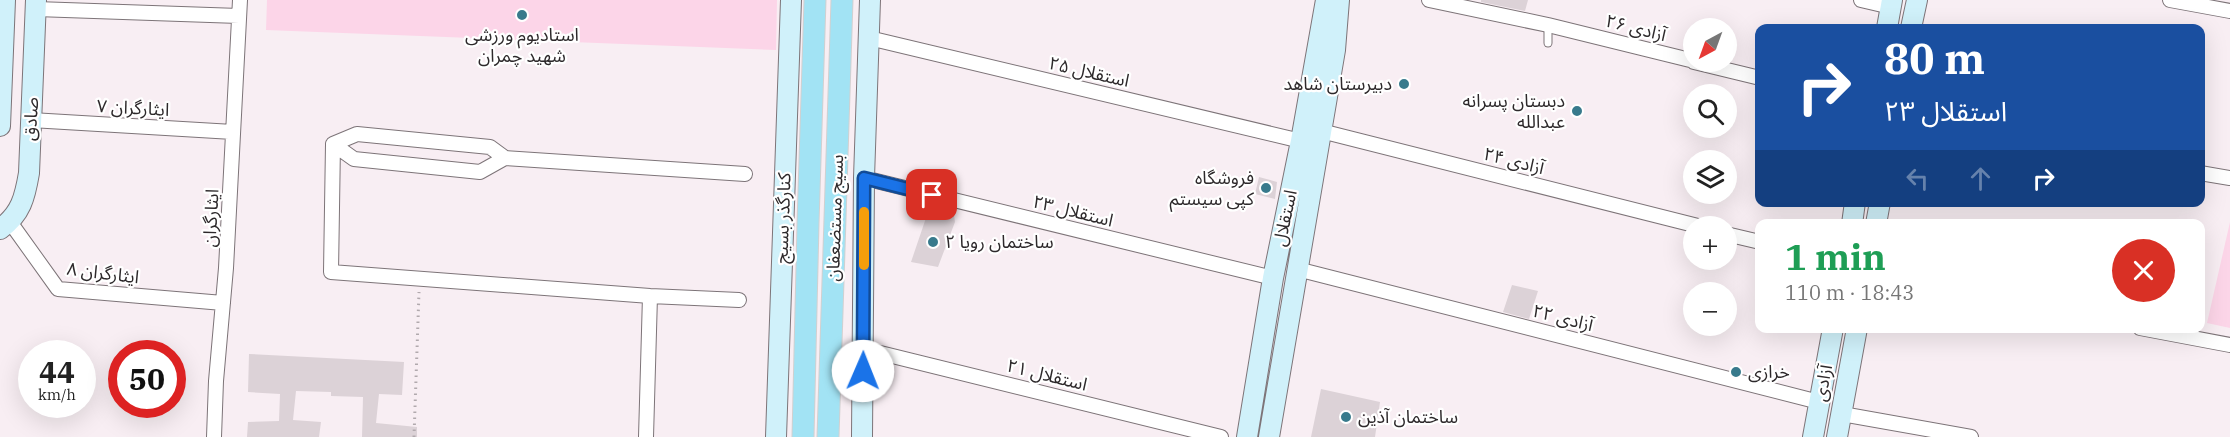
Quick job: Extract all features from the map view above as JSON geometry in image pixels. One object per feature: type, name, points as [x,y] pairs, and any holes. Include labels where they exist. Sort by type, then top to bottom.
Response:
[{"type":"main road","name":"بسیج مستضعفان","points":[[803,437],[815,0]]},
{"type":"main road","name":"بسیج مستضعفان","points":[[828,437],[842,0]]},
{"type":"street","name":"صادق","points":[[0,126],[5,0]]},
{"type":"street","name":"ایثارگران","points":[[214,437],[240,0]]},
{"type":"street","name":"کنارگذر بسیج","points":[[776,437],[791,0]]},
{"type":"street","points":[[862,437],[864,178],[870,0]]},
{"type":"street","name":"استقلال","points":[[1247,437],[1273,278],[1301,141],[1326,0]]},
{"type":"street","name":"استقلال","points":[[1269,437],[1321,131],[1340,51],[1339,0]]},
{"type":"street","name":"آزادی ۲۶","points":[[1429,0],[1548,25],[1683,58]]},
{"type":"street","points":[[1861,0],[1891,3],[1888,24]]},
{"type":"street","points":[[1912,24],[1917,0]]},
{"type":"street","points":[[2170,0],[2230,11]]},
{"type":"street","name":"صادق","points":[[5,226],[24,199],[29,173],[36,4]]},
{"type":"street","points":[[36,4],[239,16]]},
{"type":"street","name":"استقلال ۲۵","points":[[869,38],[1301,141]]},
{"type":"street","name":"آزادی ۲۶","points":[[1737,72],[1755,77]]},
{"type":"street","name":"ایثارگران ۷","points":[[31,120],[233,132]]},
{"type":"street","name":"آزادی ۲۴","points":[[1321,131],[1683,222]]},
{"type":"street","points":[[333,144],[357,134],[490,147],[505,158],[745,174]]},
{"type":"street","points":[[333,144],[354,159],[480,172],[505,158]]},
{"type":"street","points":[[333,144],[331,272],[650,296],[739,300]]},
{"type":"street","points":[[2205,174],[2230,178]]},
{"type":"street","name":"استقلال ۲۳","points":[[864,178],[1273,278]]},
{"type":"street","name":"ایثارگران ۸","points":[[5,226],[58,289],[223,303]]},
{"type":"street","points":[[1737,237],[1755,241]]},
{"type":"street","name":"آزادی ۲۲","points":[[1297,269],[1819,402]]},
{"type":"street","points":[[646,437],[650,296]]},
{"type":"street","name":"آزادی","points":[[1813,437],[1831,333]]},
{"type":"street","name":"آزادی","points":[[1837,437],[1856,333]]},
{"type":"street","points":[[2166,333],[2230,345]]},
{"type":"street","name":"استقلال ۲۱","points":[[864,349],[1221,437]]},
{"type":"street","points":[[1258,369],[1280,372]]},
{"type":"street","points":[[1842,414],[1971,437]]},
{"type":"lane","points":[[1548,25],[1548,42]]},
{"type":"path","points":[[414,437],[420,278]]},
{"type":"shaded area","name":"استادیوم ورزشی شهید چمران","points":[[267,0],[777,0],[776,50],[266,30]]},
{"type":"shaded area","points":[[2230,222],[2230,328],[2207,323]]},
{"type":"building","points":[[1481,0],[1528,0],[1525,11],[1481,2]]},
{"type":"building","name":"فروشگاه کپی سیستم","points":[[1259,177],[1277,182],[1275,199],[1255,194]]},
{"type":"building","name":"ساختمان رویا ۲","points":[[929,209],[954,215],[955,222],[938,267],[911,262]]},
{"type":"building","points":[[1512,285],[1538,291],[1529,319],[1503,312]]},
{"type":"building","points":[[249,354],[404,362],[402,395],[379,394],[376,423],[417,427],[417,437],[362,437],[363,397],[331,396],[331,392],[296,391],[293,420],[321,422],[319,437],[247,437],[248,422],[279,421],[280,394],[248,392]]},
{"type":"building","name":"ساختمان آذین","points":[[1321,389],[1380,402],[1375,437],[1311,437]]},
{"type":"slow traffic","points":[[864,212],[864,265]]},
{"type":"place","name":"استادیوم ورزشی شهید چمران","points":[[522,15]]},
{"type":"place","name":"دبیرستان شاهد","points":[[1404,84]]},
{"type":"place","name":"دبستان پسرانه عبدالله","points":[[1577,111]]},
{"type":"place","name":"فروشگاه کپی سیستم","points":[[1266,188]]},
{"type":"place","name":"ساختمان رویا ۲","points":[[933,242]]},
{"type":"place","name":"خرازی","points":[[1736,372]]},
{"type":"place","name":"ساختمان آذین","points":[[1346,417]]},
{"type":"route","points":[[863,371],[864,178],[932,195]]}]
